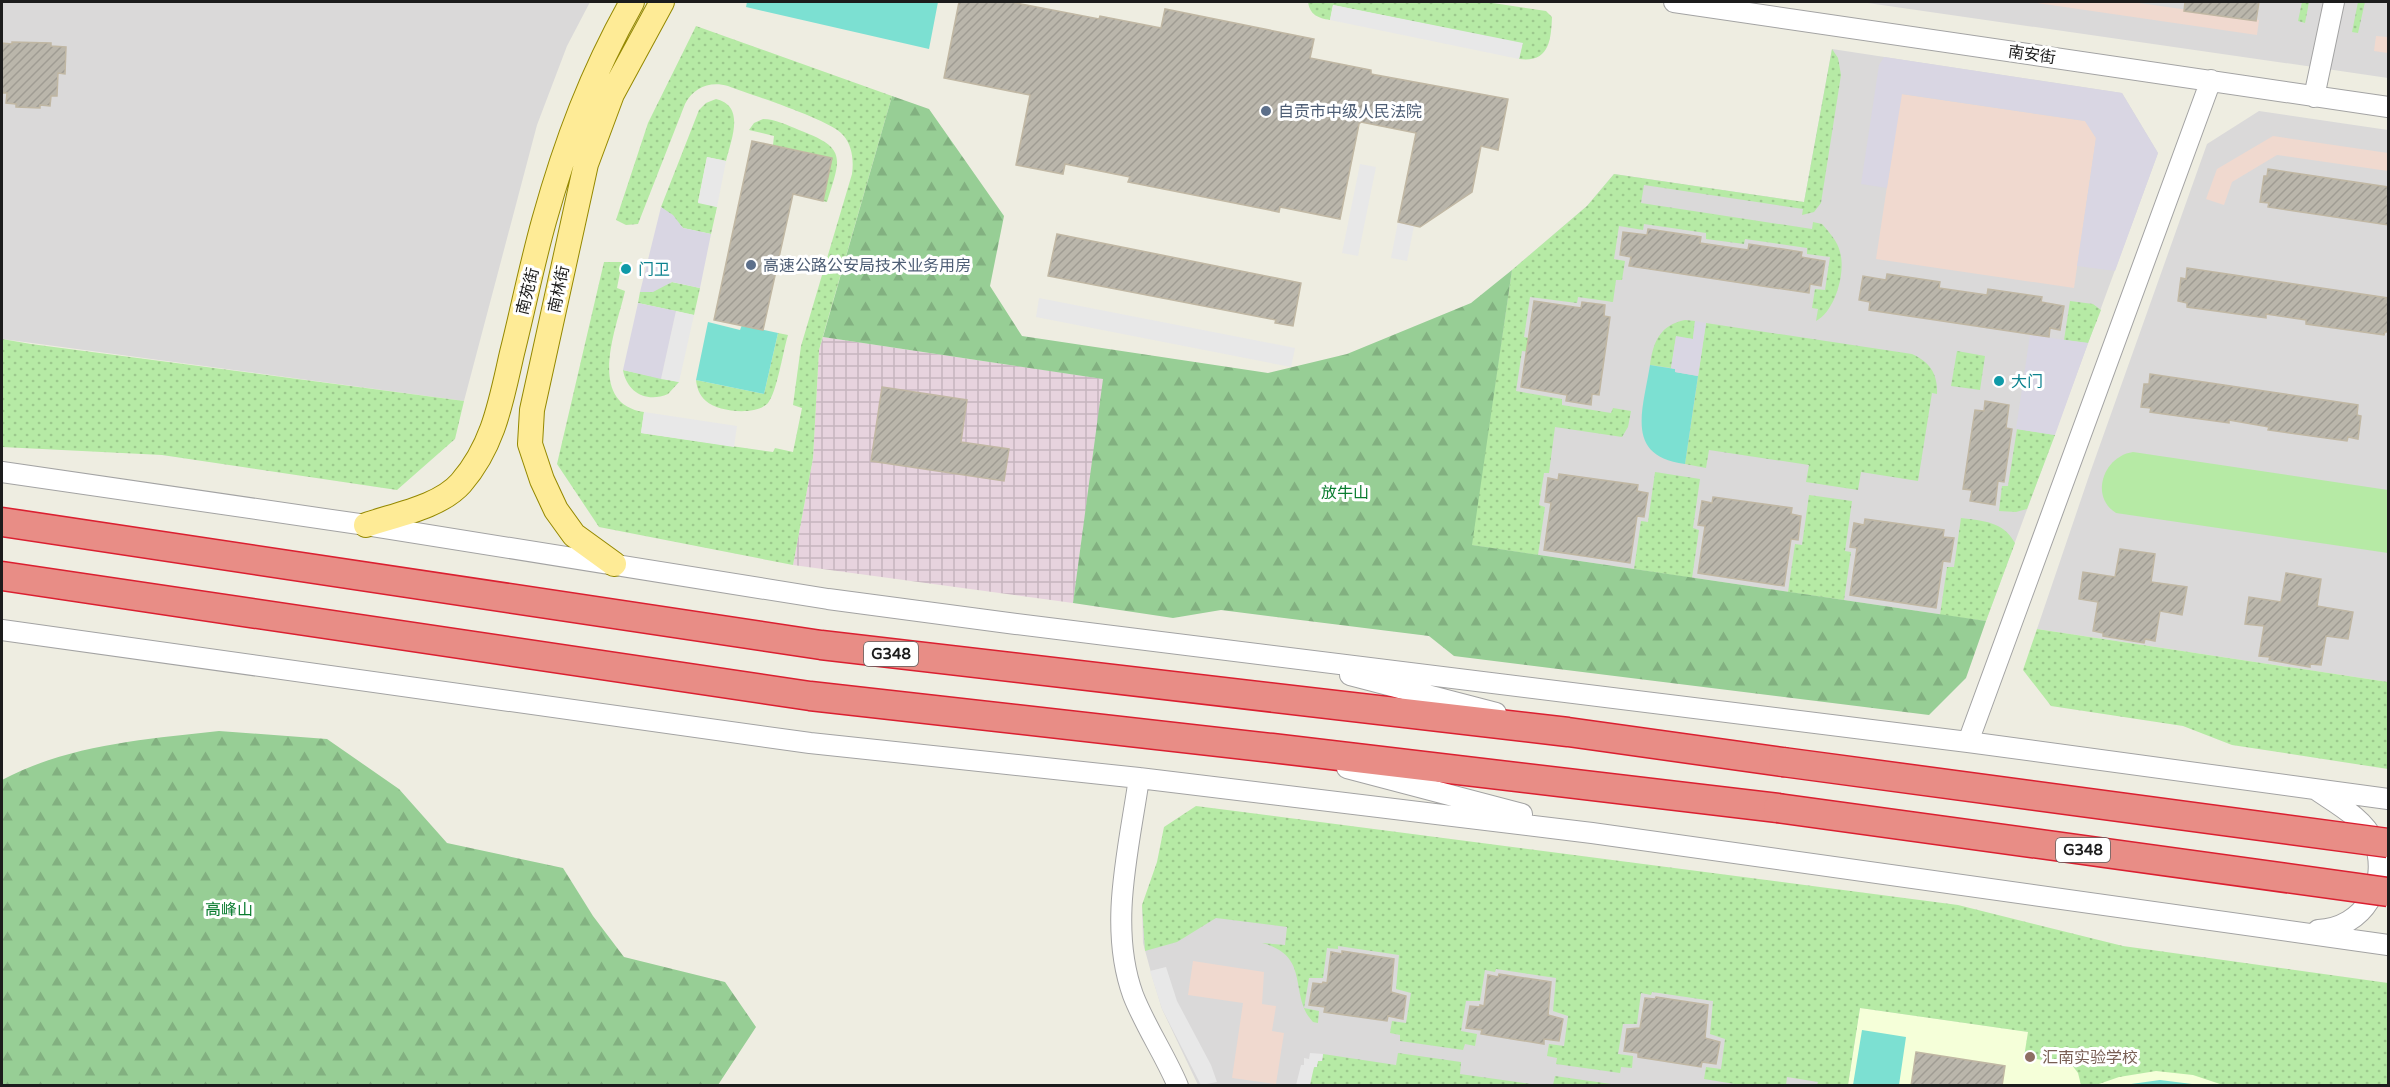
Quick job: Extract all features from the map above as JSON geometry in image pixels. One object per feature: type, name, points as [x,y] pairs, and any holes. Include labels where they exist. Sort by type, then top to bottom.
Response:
[{"type":"highway","name":"G348","points":[[2,522],[821,645],[1568,732],[2388,843]]},
{"type":"highway","name":"G348","points":[[2,576],[810,696],[1778,808],[2388,892]]},
{"type":"main road","name":"南苑街","points":[[366,525],[429,505],[459,485],[488,444],[544,221],[563,159],[588,88],[605,50],[632,2]]},
{"type":"main road","name":"南林街","points":[[614,564],[574,535],[556,510],[542,480],[530,444],[532,410],[586,164],[612,94],[662,2]]},
{"type":"street","name":"南安街","points":[[1674,2],[2388,107]]},
{"type":"street","points":[[2314,97],[2334,2]]},
{"type":"street","points":[[1968,742],[2211,80]]},
{"type":"street","points":[[2,472],[366,525],[934,613],[1968,742],[2313,787],[2388,799]]},
{"type":"street","points":[[2,630],[810,743],[1139,778],[1592,833],[2388,945]]},
{"type":"street","points":[[1270,655],[1568,732]]},
{"type":"street","points":[[1272,748],[1592,833]]},
{"type":"street","points":[[1139,778],[1125,882],[1121,938],[1124,965],[1134,997],[1178,1086]]},
{"type":"street","points":[[2292,931],[2327,930],[2349,923],[2362,913],[2375,895],[2377,884],[2379,865],[2374,841],[2360,821],[2313,787]]},
{"type":"shaded area","points":[[2,2],[590,2],[567,46],[537,125],[464,401],[2,339]]},
{"type":"shaded area","points":[[747,2],[938,2],[929,49],[746,7]]},
{"type":"shaded area","points":[[1861,2],[2388,2],[2388,78],[2320,68]]},
{"type":"shaded area","points":[[2030,2],[2132,2],[2259,20],[2257,35]]},
{"type":"shaded area","points":[[1333,5],[1523,43],[1519,59],[1330,20]]},
{"type":"shaded area","points":[[2376,36],[2388,37],[2388,53],[2374,51]]},
{"type":"shaded area","points":[[1832,49],[2122,93],[2158,153],[1986,621],[1471,545],[1512,270],[1587,206],[1614,174],[1804,202]]},
{"type":"shaded area","points":[[1884,57],[2122,93],[2158,153],[2115,271],[2077,266],[2096,138],[2085,121],[1902,94],[1887,188],[1861,184],[1879,65]]},
{"type":"shaded area","points":[[1901,94],[2085,121],[2096,138],[2074,288],[1876,259]]},
{"type":"shaded area","points":[[2259,111],[2388,130],[2388,682],[2037,629],[2207,144]]},
{"type":"shaded area","points":[[2273,136],[2388,153],[2388,171],[2277,155],[2232,182],[2224,205],[2206,199],[2217,169]]},
{"type":"shaded area","points":[[707,157],[726,161],[717,207],[698,203]]},
{"type":"shaded area","points":[[1360,164],[1376,167],[1358,256],[1342,253]]},
{"type":"shaded area","points":[[661,207],[673,215],[683,228],[711,234],[700,288],[672,282],[653,292],[640,292]]},
{"type":"shaded area","points":[[1398,222],[1414,226],[1407,261],[1391,258]]},
{"type":"shaded area","points":[[1039,298],[1295,348],[1291,367],[1036,317]]},
{"type":"shaded area","points":[[638,303],[676,311],[661,379],[623,370]]},
{"type":"shaded area","points":[[676,311],[694,315],[679,382],[661,379]]},
{"type":"shaded area","points":[[1695,321],[1706,323],[1698,376],[1675,372],[1675,369],[1671,368],[1676,336],[1693,339]]},
{"type":"shaded area","points":[[708,322],[740,330],[742,325],[778,333],[764,394],[696,380]]},
{"type":"shaded area","points":[[2030,335],[2088,343],[2055,435],[2016,429]]},
{"type":"shaded area","points":[[823,337],[1104,379],[1073,603],[793,565],[813,458],[819,350]]},
{"type":"shaded area","points":[[1650,365],[1698,376],[1685,464],[1666,459],[1653,451],[1645,441],[1642,414]]},
{"type":"shaded area","points":[[644,412],[737,426],[734,447],[641,433]]},
{"type":"shaded area","points":[[1142,905],[1860,1008],[1848,1085],[1198,1085],[1162,1009],[1143,943]]},
{"type":"shaded area","points":[[1193,961],[1264,972],[1262,1004],[1276,1006],[1272,1031],[1284,1033],[1276,1084],[1232,1078],[1243,1003],[1188,995]]},
{"type":"shaded area","points":[[1166,967],[1177,1001],[1211,1065],[1217,1082],[1201,1085],[1162,1009],[1150,971]]},
{"type":"shaded area","name":"汇南实验学校","points":[[1860,1008],[2388,1083],[2388,1086],[1848,1086]]},
{"type":"shaded area","points":[[1862,1030],[1906,1037],[1899,1085],[1853,1085]]},
{"type":"shaded area","points":[[1310,1053],[1323,1054],[1322,1061],[1318,1061],[1317,1067],[1314,1067],[1310,1085],[1296,1085],[1301,1065],[1304,1065],[1304,1058],[1309,1059]]},
{"type":"shaded area","points":[[2160,1080],[2200,1085],[2124,1085]]},
{"type":"green space","points":[[1308,2],[1486,2],[1546,11],[1552,17],[1551,34],[1542,54],[1529,59],[1519,59],[1522,44],[1333,5],[1330,20],[1313,13]]},
{"type":"green space","points":[[2302,2],[2309,2],[2305,23],[2298,21]]},
{"type":"green space","points":[[2358,2],[2365,2],[2358,33],[2352,32]]},
{"type":"green space","points":[[696,26],[892,96],[819,350],[813,458],[793,565],[599,527],[557,464],[604,262],[622,262],[617,288],[625,291],[612,343],[609,362],[610,379],[615,394],[626,406],[644,412],[641,433],[773,452],[775,448],[793,452],[802,408],[793,405],[801,346],[852,174],[852,153],[843,135],[822,122],[728,86],[709,85],[693,93],[685,104],[638,224],[626,225],[616,220],[648,123]]},
{"type":"green space","points":[[1832,49],[1838,58],[1841,75],[1821,203],[1814,212],[1802,215],[1803,209],[1644,185],[1641,203],[1812,229],[1813,222],[1822,224],[1833,237],[1840,252],[1841,261],[1840,280],[1829,309],[1816,321],[1818,309],[1812,308],[1815,289],[1825,290],[1830,257],[1807,254],[1807,248],[1745,239],[1744,244],[1706,239],[1706,233],[1644,224],[1643,230],[1619,226],[1614,259],[1625,261],[1622,280],[1616,280],[1613,302],[1578,297],[1577,303],[1530,297],[1524,337],[1538,340],[1536,353],[1522,351],[1516,391],[1562,399],[1562,405],[1611,413],[1613,408],[1631,411],[1628,427],[1622,437],[1555,427],[1549,473],[1544,473],[1539,505],[1545,507],[1538,555],[1471,545],[1512,270],[1587,206],[1614,174],[1804,202]]},
{"type":"green space","name":"放牛山","points":[[892,96],[929,109],[1004,216],[990,286],[1022,336],[1268,373],[1347,354],[1471,303],[1512,270],[1472,545],[1986,621],[1966,678],[1929,715],[1454,656],[1429,636],[1221,610],[1173,618],[1073,603],[1103,379],[823,337]]},
{"type":"green space","points":[[716,99],[731,109],[734,125],[726,161],[707,157],[698,202],[717,207],[711,234],[683,228],[661,207],[699,110],[706,103]]},
{"type":"green space","points":[[763,119],[772,120],[815,136],[833,149],[837,164],[827,202],[823,201],[832,158],[773,145],[774,136],[749,130],[754,123]]},
{"type":"green space","points":[[672,282],[700,288],[694,315],[638,303],[640,292],[647,292]]},
{"type":"green space","points":[[2070,301],[2093,304],[2101,310],[2088,343],[2064,340]]},
{"type":"green space","points":[[1685,320],[1695,321],[1693,339],[1676,337],[1671,368],[1650,365],[1653,349],[1659,336],[1669,326]]},
{"type":"green space","points":[[1706,323],[1912,354],[1924,361],[1932,370],[1936,380],[1937,394],[1932,393],[1918,481],[1861,472],[1858,490],[1806,482],[1809,465],[1709,450],[1706,468],[1685,464]]},
{"type":"green space","points":[[778,333],[788,335],[777,381],[768,403],[755,410],[737,411],[719,408],[704,399],[696,380],[764,394]]},
{"type":"green space","points":[[2,339],[464,401],[455,439],[397,490],[162,455],[2,447]]},
{"type":"green space","points":[[1957,351],[1985,356],[1980,390],[1951,386]]},
{"type":"green space","points":[[623,370],[679,382],[668,394],[646,396],[633,390]]},
{"type":"green space","points":[[2017,429],[2055,435],[2027,509],[2016,512],[1999,511],[2002,486],[2008,486]]},
{"type":"green space","points":[[2133,452],[2388,490],[2388,553],[2116,513],[2103,497],[2104,478],[2114,461]]},
{"type":"green space","points":[[1655,472],[1700,479],[1693,528],[1699,530],[1692,578],[1634,569],[1641,521],[1648,522]]},
{"type":"green space","points":[[1809,495],[1852,501],[1845,551],[1851,552],[1844,600],[1788,592],[1795,544],[1802,545]]},
{"type":"green space","points":[[1961,518],[1992,523],[2005,530],[2015,543],[1986,621],[1940,615],[1947,567],[1954,567]]},
{"type":"green space","points":[[2037,629],[2388,682],[2388,769],[2232,745],[2183,726],[2051,706],[2023,670]]},
{"type":"green space","name":"高峰山","points":[[219,731],[327,739],[399,789],[447,843],[563,868],[593,916],[624,957],[725,982],[756,1027],[718,1085],[2,1085],[2,780],[27,768],[80,751],[135,741]]},
{"type":"green space","points":[[1196,806],[1958,905],[2123,946],[2388,983],[2388,1085],[2223,1085],[2193,1075],[2156,1071],[2119,1077],[2096,1085],[2081,1085],[2078,1073],[2072,1065],[2024,1057],[2028,1032],[1860,1008],[1848,1085],[1817,1085],[1818,1082],[1787,1077],[1786,1085],[1741,1085],[1704,1079],[1706,1067],[1721,1069],[1725,1039],[1710,1034],[1713,1001],[1652,992],[1651,995],[1641,993],[1637,1024],[1623,1024],[1618,1054],[1633,1056],[1632,1068],[1621,1067],[1620,1073],[1556,1064],[1557,1058],[1547,1056],[1549,1044],[1564,1046],[1568,1016],[1553,1011],[1556,978],[1496,969],[1495,972],[1485,970],[1480,1001],[1466,1001],[1461,1031],[1477,1034],[1475,1046],[1465,1044],[1463,1050],[1400,1041],[1400,1035],[1390,1033],[1392,1021],[1406,1023],[1411,993],[1396,989],[1399,955],[1338,946],[1338,949],[1327,948],[1323,978],[1309,978],[1304,1007],[1294,967],[1288,957],[1278,949],[1262,943],[1285,945],[1287,927],[1216,918],[1177,942],[1145,951],[1142,905],[1157,862],[1164,827]]},
{"type":"green space","points":[[1304,1008],[1319,1011],[1318,1023],[1313,1022]]},
{"type":"green space","points":[[1398,1053],[1461,1062],[1460,1074],[1539,1085],[1310,1086],[1311,1073],[1318,1061],[1322,1061],[1323,1054],[1396,1065]]},
{"type":"green space","points":[[1555,1076],[1618,1085],[1553,1085]]},
{"type":"building","name":"自贡市中级人民法院","points":[[959,2],[1011,2],[1161,28],[1165,9],[1314,39],[1310,58],[1371,70],[1371,74],[1508,99],[1498,150],[1481,146],[1472,192],[1420,227],[1398,222],[1416,133],[1361,122],[1340,219],[1280,207],[1279,212],[1128,182],[1130,177],[1065,164],[1063,174],[1016,165],[1030,95],[944,78]]},
{"type":"building","points":[[2185,2],[2259,2],[2256,21],[2184,11]]},
{"type":"building","points":[[12,42],[51,43],[51,46],[66,47],[65,74],[58,73],[57,96],[51,96],[50,106],[16,107],[16,104],[6,103],[7,93],[2,93],[2,43],[12,44]]},
{"type":"building","points":[[752,141],[832,158],[823,201],[793,194],[763,330],[714,320]]},
{"type":"building","points":[[2268,169],[2388,187],[2388,225],[2268,207],[2269,203],[2260,202],[2264,176],[2267,176]]},
{"type":"building","points":[[1648,229],[1701,237],[1700,243],[1748,250],[1749,244],[1802,252],[1801,257],[1825,261],[1821,286],[1810,284],[1809,293],[1629,266],[1631,257],[1620,255],[1623,232],[1647,235]]},
{"type":"building","points":[[1057,234],[1301,283],[1293,326],[1275,323],[1276,320],[1048,276]]},
{"type":"building","points":[[2187,268],[2388,298],[2388,332],[2384,335],[2306,324],[2306,320],[2266,314],[2266,318],[2187,307],[2187,303],[2178,301],[2181,278],[2186,279]]},
{"type":"building","points":[[1887,274],[1940,282],[1939,288],[1987,295],[1988,289],[2042,297],[2041,302],[2064,306],[2060,330],[2050,328],[2049,337],[1869,310],[1870,302],[1859,300],[1863,276],[1886,280]]},
{"type":"building","points":[[1534,301],[1581,308],[1582,302],[1605,305],[1604,316],[1610,317],[1599,395],[1592,394],[1591,405],[1566,401],[1567,395],[1521,387]]},
{"type":"building","points":[[2150,374],[2358,405],[2357,415],[2361,416],[2358,439],[2348,437],[2347,441],[2268,430],[2269,427],[2229,420],[2229,423],[2150,412],[2151,408],[2141,407],[2144,384],[2149,384]]},
{"type":"building","points":[[882,387],[967,400],[961,442],[1009,449],[1004,481],[871,461]]},
{"type":"building","points":[[1985,401],[2009,405],[2006,428],[2012,429],[2004,482],[1998,481],[1995,505],[1970,501],[1972,490],[1963,489],[1975,410],[1984,411]]},
{"type":"building","points":[[1559,474],[1638,485],[1637,491],[1648,493],[1644,517],[1637,516],[1630,563],[1544,550],[1551,503],[1545,502],[1548,478],[1558,480]]},
{"type":"building","points":[[1713,497],[1792,508],[1791,514],[1801,516],[1798,540],[1791,539],[1784,586],[1698,573],[1705,526],[1698,525],[1702,501],[1712,503]]},
{"type":"building","points":[[1865,519],[1944,530],[1943,537],[1954,538],[1950,562],[1943,561],[1936,608],[1850,595],[1857,548],[1850,547],[1854,523],[1864,525]]},
{"type":"building","points":[[2120,549],[2155,554],[2151,582],[2187,587],[2182,615],[2160,611],[2155,641],[2145,639],[2144,643],[2103,636],[2103,633],[2093,631],[2098,602],[2079,599],[2083,572],[2115,577]]},
{"type":"building","points":[[2286,573],[2321,579],[2317,606],[2353,612],[2348,639],[2326,636],[2321,665],[2310,664],[2310,667],[2269,660],[2270,657],[2259,656],[2264,626],[2245,624],[2249,597],[2281,602]]},
{"type":"building","points":[[1342,951],[1394,959],[1391,992],[1406,996],[1403,1019],[1388,1016],[1387,1021],[1324,1012],[1325,1007],[1309,1005],[1313,983],[1327,983],[1331,952],[1342,954]]},
{"type":"building","points":[[1499,974],[1551,982],[1548,1015],[1563,1019],[1559,1041],[1544,1039],[1544,1044],[1481,1034],[1482,1030],[1466,1028],[1470,1006],[1484,1006],[1488,975],[1498,977]]},
{"type":"building","points":[[1656,997],[1708,1005],[1705,1038],[1720,1042],[1716,1064],[1702,1062],[1701,1067],[1638,1057],[1638,1053],[1624,1051],[1627,1029],[1640,1028],[1645,998],[1655,999]]},
{"type":"building","points":[[1916,1052],[2005,1066],[2002,1086],[1911,1086]]},
{"type":"place","name":"自贡市中级人民法院","points":[[1266,111]]},
{"type":"place","name":"高速公路公安局技术业务用房","points":[[751,265]]},
{"type":"place","name":"门卫","points":[[626,269]]},
{"type":"place","name":"大门","points":[[1999,381]]},
{"type":"place","name":"汇南实验学校","points":[[2030,1057]]}]
